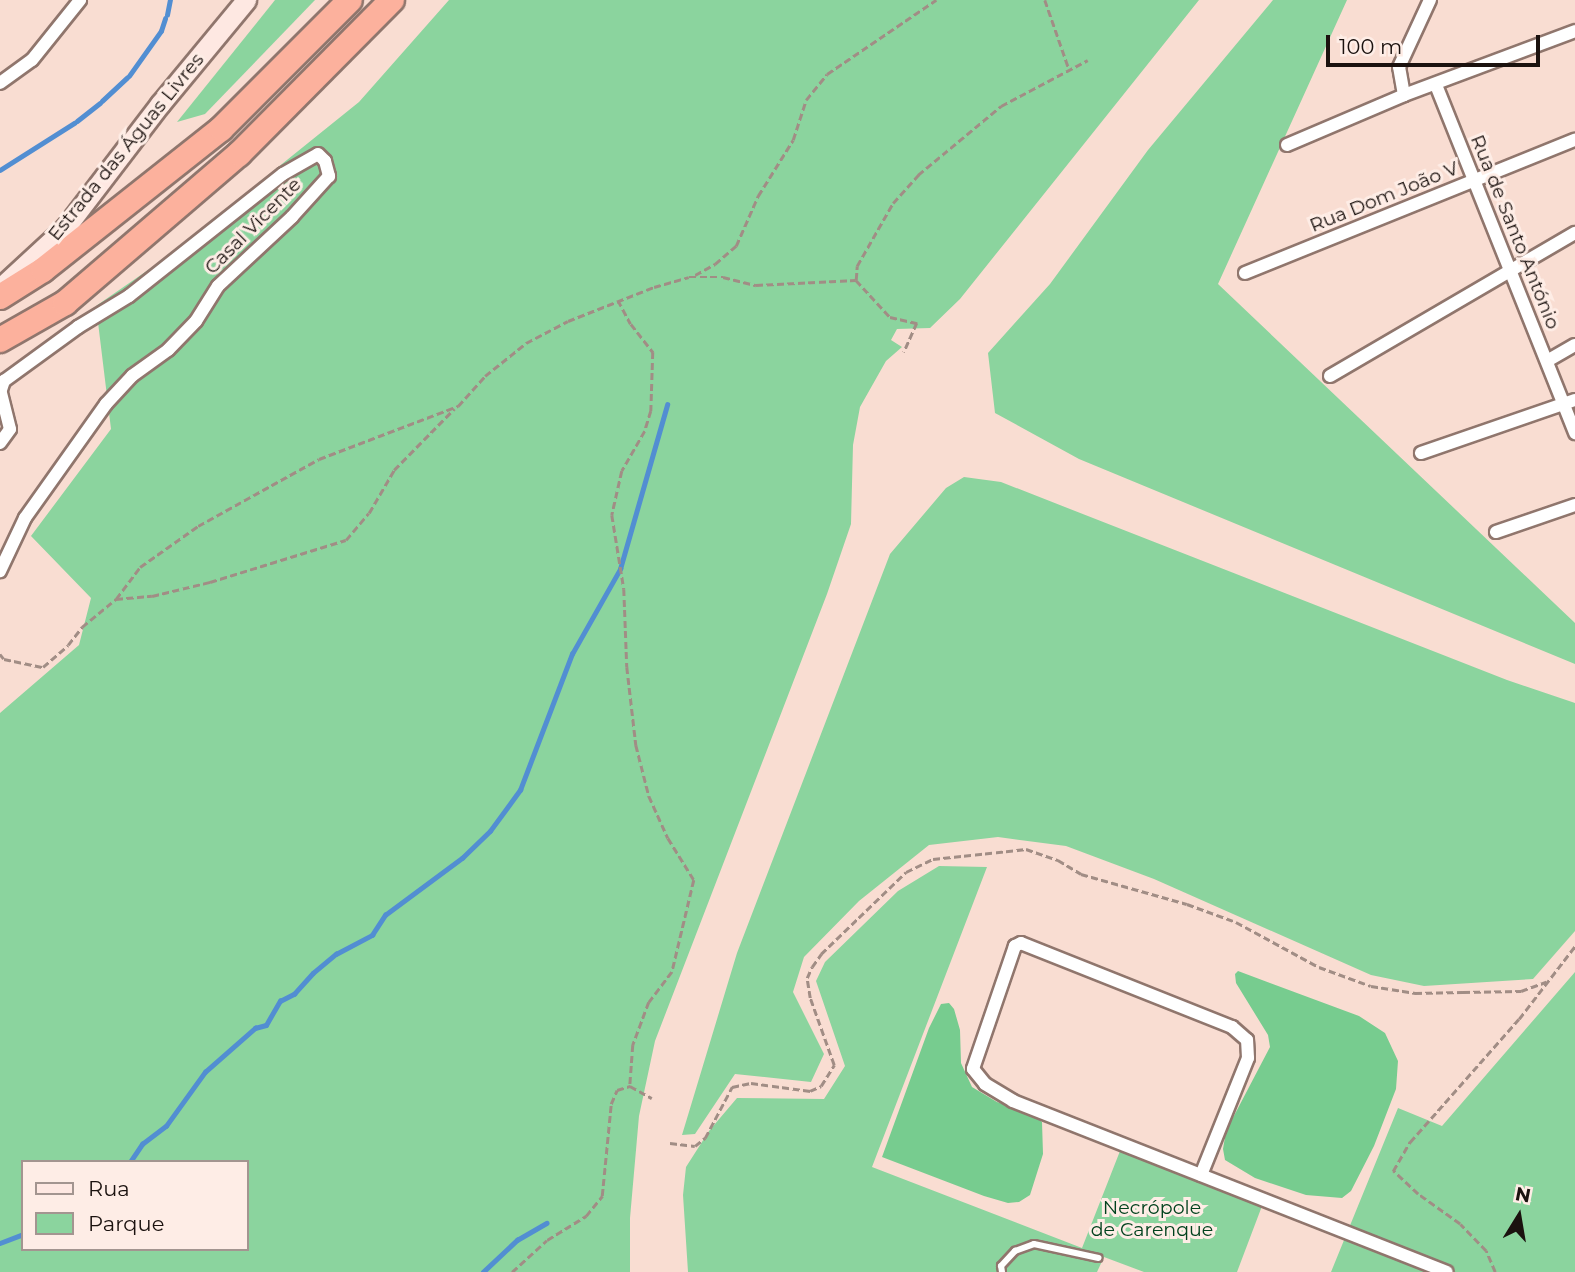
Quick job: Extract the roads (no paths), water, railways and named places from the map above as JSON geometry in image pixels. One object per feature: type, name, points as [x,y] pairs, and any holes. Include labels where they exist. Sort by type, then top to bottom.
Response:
[{"type":"highway","points":[[1,290],[43,270],[221,129],[350,0]]},
{"type":"highway","points":[[0,340],[65,303],[239,154],[392,0]]},
{"type":"street","points":[[0,83],[32,60],[80,0]]},
{"type":"street","name":"Estrada das Águas Livres","points":[[1,290],[66,227],[246,0]]},
{"type":"street","points":[[1404,95],[1399,67],[1430,0]]},
{"type":"street","points":[[1287,145],[1404,95],[1575,31]]},
{"type":"street","name":"Rua de Santo António","points":[[1436,85],[1547,361],[1569,402],[1575,433]]},
{"type":"street","name":"Rua Dom João V","points":[[1245,273],[1575,140]]},
{"type":"street","name":"Casal Vicente","points":[[0,443],[10,429],[0,393],[4,381],[78,327],[129,296],[283,174],[318,155],[326,161],[329,176],[316,191],[218,286],[196,321],[168,350],[132,376],[106,404],[25,518],[0,571]]},
{"type":"street","points":[[1330,376],[1509,269],[1575,233]]},
{"type":"street","points":[[1547,361],[1575,345]]},
{"type":"street","points":[[1421,453],[1569,402]]},
{"type":"street","points":[[1496,531],[1575,505]]},
{"type":"street","points":[[1201,1175],[1248,1058],[1247,1041],[1232,1027],[1021,943],[1015,946],[973,1069],[985,1084],[1013,1101],[1447,1272]]},
{"type":"lane","points":[[1002,1272],[1002,1266],[1015,1251],[1034,1244],[1099,1258]]},
{"type":"waterway","points":[[167,15],[170,0]]},
{"type":"waterway","points":[[129,76],[161,31],[165,19]]},
{"type":"waterway","points":[[102,101],[127,78]]},
{"type":"waterway","points":[[77,121],[100,103]]},
{"type":"waterway","points":[[0,170],[74,123]]},
{"type":"waterway","points":[[131,1160],[142,1144],[166,1126],[205,1072],[255,1028],[266,1025],[280,1001],[294,994],[313,973],[336,954],[372,935],[385,915],[462,858],[490,831],[520,790],[572,654],[620,569],[667,405]]},
{"type":"waterway","points":[[483,1272],[517,1240],[546,1223]]},
{"type":"waterway","points":[[0,1243],[21,1235]]},
{"type":"park label","name":"Necrópole de Carenque","points":[[1152,1219]]}]
